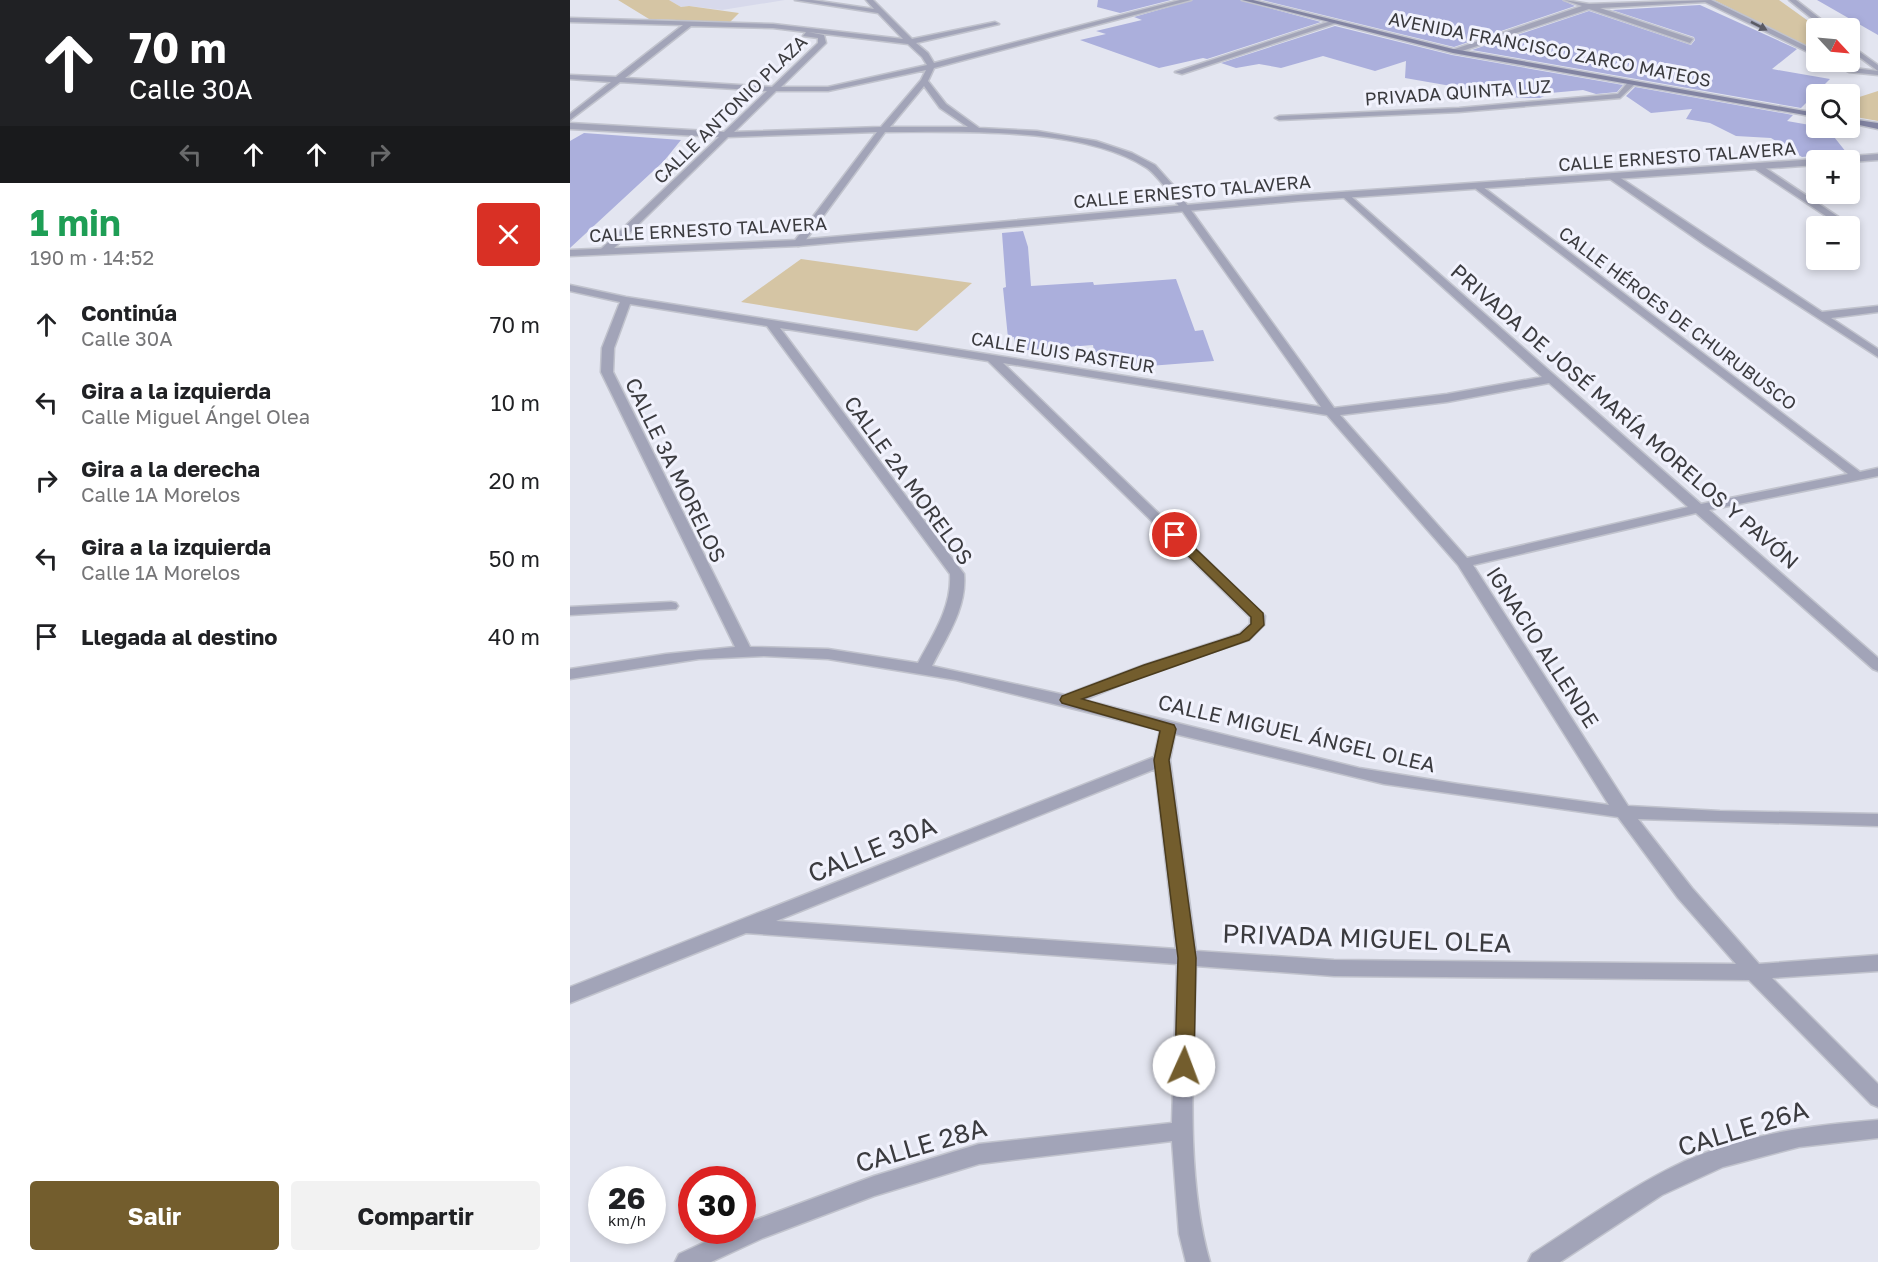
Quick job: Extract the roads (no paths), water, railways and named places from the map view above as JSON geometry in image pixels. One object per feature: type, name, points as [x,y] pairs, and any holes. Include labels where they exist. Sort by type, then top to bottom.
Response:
[{"type":"main road","name":"AVENIDA FRANCISCO ZARCO MATEOS","points":[[1245,0],[1453,51],[1806,113]]},
{"type":"main road","points":[[1860,123],[1878,126]]},
{"type":"street","points":[[798,0],[883,12]]},
{"type":"street","points":[[798,243],[883,129],[924,81],[931,67],[930,61],[869,0]]},
{"type":"street","points":[[570,77],[774,89],[828,89],[931,67],[1188,0]]},
{"type":"street","points":[[1567,0],[1590,6],[1669,36],[1690,41]]},
{"type":"street","points":[[1453,51],[1590,6],[1706,0],[1806,49]]},
{"type":"street","points":[[1792,0],[1815,18]]},
{"type":"street","points":[[570,20],[753,25],[811,29],[910,42],[994,24]]},
{"type":"street","points":[[1179,72],[1334,22]]},
{"type":"street","points":[[570,118],[690,23]]},
{"type":"street","name":"CALLE ANTONIO PLAZA","points":[[605,251],[727,135],[823,39],[816,35],[753,25]]},
{"type":"street","points":[[1860,56],[1878,71]]},
{"type":"street","points":[[1860,71],[1878,71]]},
{"type":"street","points":[[924,81],[943,106],[977,130]]},
{"type":"street","name":"PRIVADA QUINTA LUZ","points":[[1279,118],[1459,110],[1508,104],[1595,100],[1620,96],[1632,83]]},
{"type":"street","name":"IGNACIO ALLENDE","points":[[570,126],[727,135],[883,129],[977,130],[1070,139],[1129,155],[1152,167],[1185,208],[1331,412],[1464,563],[1623,812],[1685,893],[1754,972],[1878,1098]]},
{"type":"street","points":[[1860,158],[1878,157]]},
{"type":"street","name":"CALLE ERNESTO TALAVERA","points":[[570,253],[798,243],[1346,195],[1806,163]]},
{"type":"street","points":[[1758,167],[1832,216]]},
{"type":"street","points":[[1614,177],[1878,354]]},
{"type":"street","name":"CALLE HÉROES DE CHURUBUSCO","points":[[1479,187],[1858,476]]},
{"type":"street","name":"PRIVADA DE JOSÉ MARÍA MORELOS Y PAVÓN","points":[[1346,195],[1551,379],[1877,663]]},
{"type":"street","name":"CALLE LUIS PASTEUR","points":[[570,288],[626,300],[1331,412],[1447,398],[1551,379]]},
{"type":"street","name":"CALLE 3A MORELOS","points":[[626,300],[608,348],[607,372],[745,652]]},
{"type":"street","points":[[1820,316],[1878,309]]},
{"type":"street","name":"CALLE 2A MORELOS","points":[[771,323],[957,574],[960,586],[957,601],[922,669]]},
{"type":"street","points":[[992,359],[1258,616],[1257,625],[1244,637],[1149,669],[1068,700]]},
{"type":"street","points":[[1464,563],[1700,508],[1878,472]]},
{"type":"street","points":[[570,611],[671,606]]},
{"type":"street","name":"CALLE MIGUEL ÁNGEL OLEA","points":[[570,674],[663,658],[745,652],[826,654],[1005,685],[1068,700],[1168,729],[1336,769],[1438,789],[1623,812],[1878,820]]},
{"type":"street","points":[[1168,729],[1162,760],[1187,958],[1182,1131],[1191,1234],[1198,1262]]},
{"type":"street","name":"CALLE 30A","points":[[570,995],[1162,760]]},
{"type":"street","name":"PRIVADA MIGUEL OLEA","points":[[747,926],[1334,968],[1754,972],[1878,963]]},
{"type":"street","name":"CALLE 26A","points":[[1540,1262],[1671,1179],[1721,1158],[1825,1132],[1878,1129]]},
{"type":"street","name":"CALLE 28A","points":[[687,1262],[755,1230],[874,1186],[979,1154],[1182,1131]]}]
